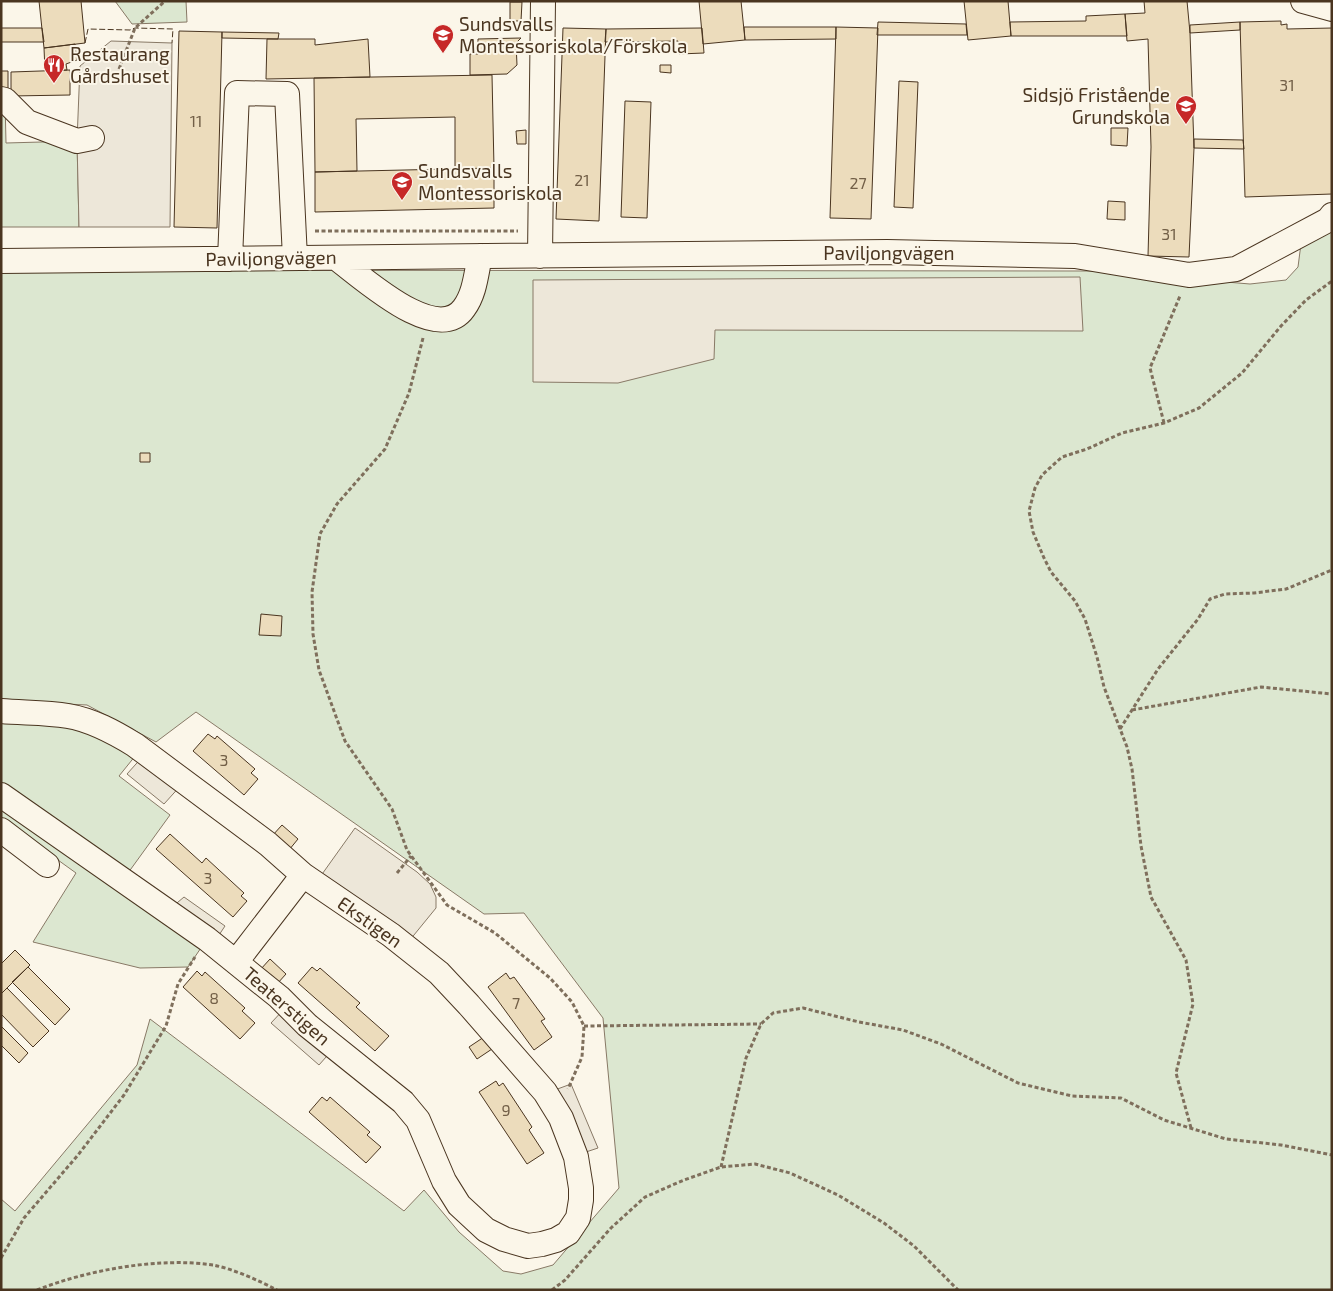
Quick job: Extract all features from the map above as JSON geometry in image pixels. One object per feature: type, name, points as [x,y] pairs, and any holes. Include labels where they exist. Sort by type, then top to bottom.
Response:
[{"type":"street","points":[[540,256],[543,1]]},
{"type":"street","points":[[1303,1],[1332,10]]},
{"type":"street","points":[[230,259],[237,93],[288,94],[295,258]]},
{"type":"street","points":[[1,100],[5,100],[27,122],[77,141],[92,138]]},
{"type":"street","name":"Paviljongvägen","points":[[1,261],[887,252],[1075,256],[1189,275],[1236,269],[1328,220],[1332,215]]},
{"type":"street","points":[[336,258],[405,309],[428,319],[448,319],[463,310],[473,292],[480,256]]},
{"type":"street","name":"Ekstigen","points":[[1,711],[68,716],[97,724],[114,732],[135,745],[268,844],[303,875],[391,935],[439,972],[545,1092],[557,1112],[576,1157],[581,1188],[578,1218],[568,1233],[556,1240],[534,1245]]},
{"type":"street","name":"Teaterstigen","points":[[1,795],[207,940],[279,997],[307,1024],[403,1102],[418,1120],[444,1181],[459,1205],[486,1230],[504,1239],[528,1246],[534,1245]]},
{"type":"street","points":[[1,830],[47,865]]},
{"type":"street","points":[[236,962],[303,875]]},
{"type":"path","points":[[119,68],[135,28],[165,1]]},
{"type":"path","points":[[1164,423],[1150,368],[1189,275]]},
{"type":"path","points":[[1191,1128],[1176,1073],[1192,1004],[1186,960],[1151,897],[1141,846],[1132,769],[1127,747],[1104,687],[1097,656],[1085,619],[1075,600],[1052,572],[1044,558],[1033,532],[1029,511],[1035,488],[1042,475],[1062,457],[1087,449],[1122,433],[1164,423],[1199,408],[1242,373],[1281,326],[1306,300],[1332,281]]},
{"type":"path","points":[[428,319],[409,393],[385,449],[337,504],[320,534],[312,592],[313,634],[319,670],[345,741],[392,809],[411,856],[448,905],[495,933],[550,978],[572,1002],[584,1026],[582,1057],[557,1112]]},
{"type":"path","points":[[1119,729],[1158,669],[1198,619],[1210,599],[1225,594],[1286,589],[1332,570]]},
{"type":"path","points":[[1131,710],[1261,687],[1332,694]]},
{"type":"path","points":[[397,873],[411,856]]},
{"type":"path","points":[[1,1258],[24,1218],[78,1155],[124,1095],[166,1026],[178,984],[207,940]]},
{"type":"path","points":[[721,1168],[746,1058],[761,1024],[773,1013],[803,1008],[859,1022],[903,1030],[941,1044],[1018,1083],[1072,1096],[1121,1098],[1164,1120],[1226,1139],[1281,1145],[1332,1155]]},
{"type":"path","points":[[584,1026],[761,1024]]},
{"type":"path","points":[[552,1290],[565,1280],[611,1228],[645,1197],[684,1180],[721,1168],[755,1164],[790,1173],[838,1195],[884,1223],[914,1246],[958,1290]]},
{"type":"path","points":[[37,1290],[71,1278],[168,1262],[214,1266],[260,1280],[276,1290]]},
{"type":"green space","points":[[115,1],[186,1],[187,22],[132,24]]},
{"type":"green space","points":[[1,99],[5,100],[6,143],[77,141],[79,227],[1,227]]},
{"type":"green space","points":[[1332,231],[1332,1290],[1,1290],[1,1199],[15,1211],[137,1065],[150,1019],[404,1211],[424,1190],[459,1232],[503,1271],[521,1274],[553,1265],[619,1188],[603,1018],[524,913],[484,914],[196,712],[156,742],[87,705],[1,701],[1,270],[1096,271],[1250,284],[1286,280],[1298,267],[1302,236]]},
{"type":"green space","points":[[1,718],[83,729],[136,755],[119,776],[170,815],[128,873],[1,786]]},
{"type":"green space","points":[[1,794],[207,939],[188,967],[140,968],[33,942],[76,873],[1,819]]},
{"type":"shaded area","points":[[111,41],[172,43],[170,227],[79,227],[77,141],[80,66]]},
{"type":"shaded area","points":[[1080,277],[1083,331],[715,330],[714,359],[618,383],[533,382],[533,280]]},
{"type":"shaded area","points":[[145,754],[183,783],[164,804],[127,774]]},
{"type":"shaded area","points":[[355,828],[417,872],[430,884],[436,897],[436,908],[405,946],[315,884]]},
{"type":"shaded area","points":[[184,897],[225,926],[217,938],[171,908]]},
{"type":"shaded area","points":[[286,1007],[334,1048],[319,1065],[271,1023]]},
{"type":"shaded area","points":[[571,1084],[598,1148],[574,1156],[544,1094]]},
{"type":"building","points":[[39,1],[81,1],[85,43],[44,48]]},
{"type":"building","points":[[699,1],[741,1],[745,40],[703,44]]},
{"type":"building","points":[[964,1],[1008,1],[1011,36],[968,40]]},
{"type":"building","points":[[1144,1],[1187,1],[1194,148],[1189,257],[1148,256],[1151,147],[1148,39],[1127,41],[1125,14],[1145,13]]},
{"type":"building","points":[[510,2],[522,2],[521,21],[510,21]]},
{"type":"building","points":[[1125,14],[1127,36],[1011,36],[1010,22],[1086,21],[1086,16]]},
{"type":"building","points":[[1281,21],[1281,25],[1287,24],[1287,29],[1332,28],[1332,194],[1245,197],[1240,22]]},
{"type":"building","points":[[878,22],[966,24],[967,35],[877,35]]},
{"type":"building","points":[[1240,22],[1240,30],[1190,33],[1190,25]]},
{"type":"building","points":[[744,27],[836,27],[836,39],[745,40]]},
{"type":"building","points":[[836,27],[878,28],[871,219],[830,218]]},
{"type":"building","points":[[1,28],[42,28],[44,42],[1,42]]},
{"type":"building","points":[[563,28],[606,29],[599,221],[556,219]]},
{"type":"building","points":[[702,28],[704,53],[679,54],[678,41],[605,42],[606,29]]},
{"type":"building","points":[[179,31],[222,32],[217,228],[174,227]]},
{"type":"building","points":[[222,32],[279,33],[278,39],[222,38]]},
{"type":"building","points":[[521,38],[516,43],[517,65],[507,74],[470,75],[470,54],[478,54],[478,39]]},
{"type":"building","points":[[267,39],[315,39],[315,45],[368,39],[370,77],[266,79]]},
{"type":"building","points":[[75,44],[77,60],[66,64],[67,70],[45,71],[44,48]]},
{"type":"building","points":[[660,65],[671,65],[671,73],[660,72]]},
{"type":"building","points":[[70,70],[70,95],[11,96],[11,72]]},
{"type":"building","points":[[1,71],[8,71],[8,96],[1,96]]},
{"type":"building","points":[[492,75],[494,168],[455,169],[455,117],[356,119],[357,171],[315,172],[314,78]]},
{"type":"building","points":[[899,81],[918,82],[913,208],[894,207]]},
{"type":"building","points":[[625,101],[651,102],[647,218],[621,217]]},
{"type":"building","points":[[1111,128],[1128,128],[1127,146],[1111,145]]},
{"type":"building","points":[[526,130],[526,144],[517,144],[516,131]]},
{"type":"building","points":[[1194,139],[1243,140],[1244,149],[1194,148]]},
{"type":"building","points":[[494,168],[494,208],[315,212],[315,172]]},
{"type":"building","points":[[1108,201],[1125,202],[1125,220],[1107,219]]},
{"type":"building","points":[[140,453],[150,453],[150,462],[140,462]]},
{"type":"building","points":[[261,614],[282,616],[281,636],[259,635]]},
{"type":"building","points":[[208,734],[215,739],[217,736],[255,769],[251,773],[258,779],[244,795],[193,751]]},
{"type":"building","points":[[282,825],[298,839],[289,850],[272,836]]},
{"type":"building","points":[[170,834],[202,863],[206,858],[244,893],[241,896],[247,901],[233,917],[156,849]]},
{"type":"building","points":[[15,950],[30,965],[1,994],[1,964]]},
{"type":"building","points":[[270,959],[286,974],[277,984],[260,970]]},
{"type":"building","points":[[28,967],[70,1009],[55,1025],[12,982]]},
{"type":"building","points":[[312,967],[317,971],[320,968],[360,1003],[356,1007],[389,1036],[375,1051],[298,983]]},
{"type":"building","points":[[197,971],[202,976],[205,972],[245,1008],[242,1011],[255,1023],[240,1039],[183,987]]},
{"type":"building","points":[[506,973],[510,979],[514,977],[545,1019],[541,1021],[552,1037],[534,1050],[488,987]]},
{"type":"building","points":[[7,988],[49,1031],[33,1047],[1,1014],[1,994]]},
{"type":"building","points":[[1,1026],[28,1053],[19,1063],[1,1045]]},
{"type":"building","points":[[487,1035],[495,1047],[477,1059],[469,1047]]},
{"type":"building","points":[[496,1081],[499,1086],[503,1083],[532,1127],[529,1130],[544,1153],[527,1164],[479,1092]]},
{"type":"building","points":[[322,1097],[327,1101],[330,1097],[370,1132],[367,1135],[381,1147],[366,1163],[309,1112]]},
{"type":"fence","points":[[85,43],[88,29],[130,30],[135,28],[173,29],[172,43]]},
{"type":"place","name":"Sundsvalls Montessoriskola/Förskola","points":[[443,54]]},
{"type":"place","name":"Restaurang Gårdshuset","points":[[54,84]]},
{"type":"place","name":"Sidsjö Fristående Grundskola","points":[[1186,125]]},
{"type":"place","name":"Sundsvalls Montessoriskola","points":[[402,201]]}]
